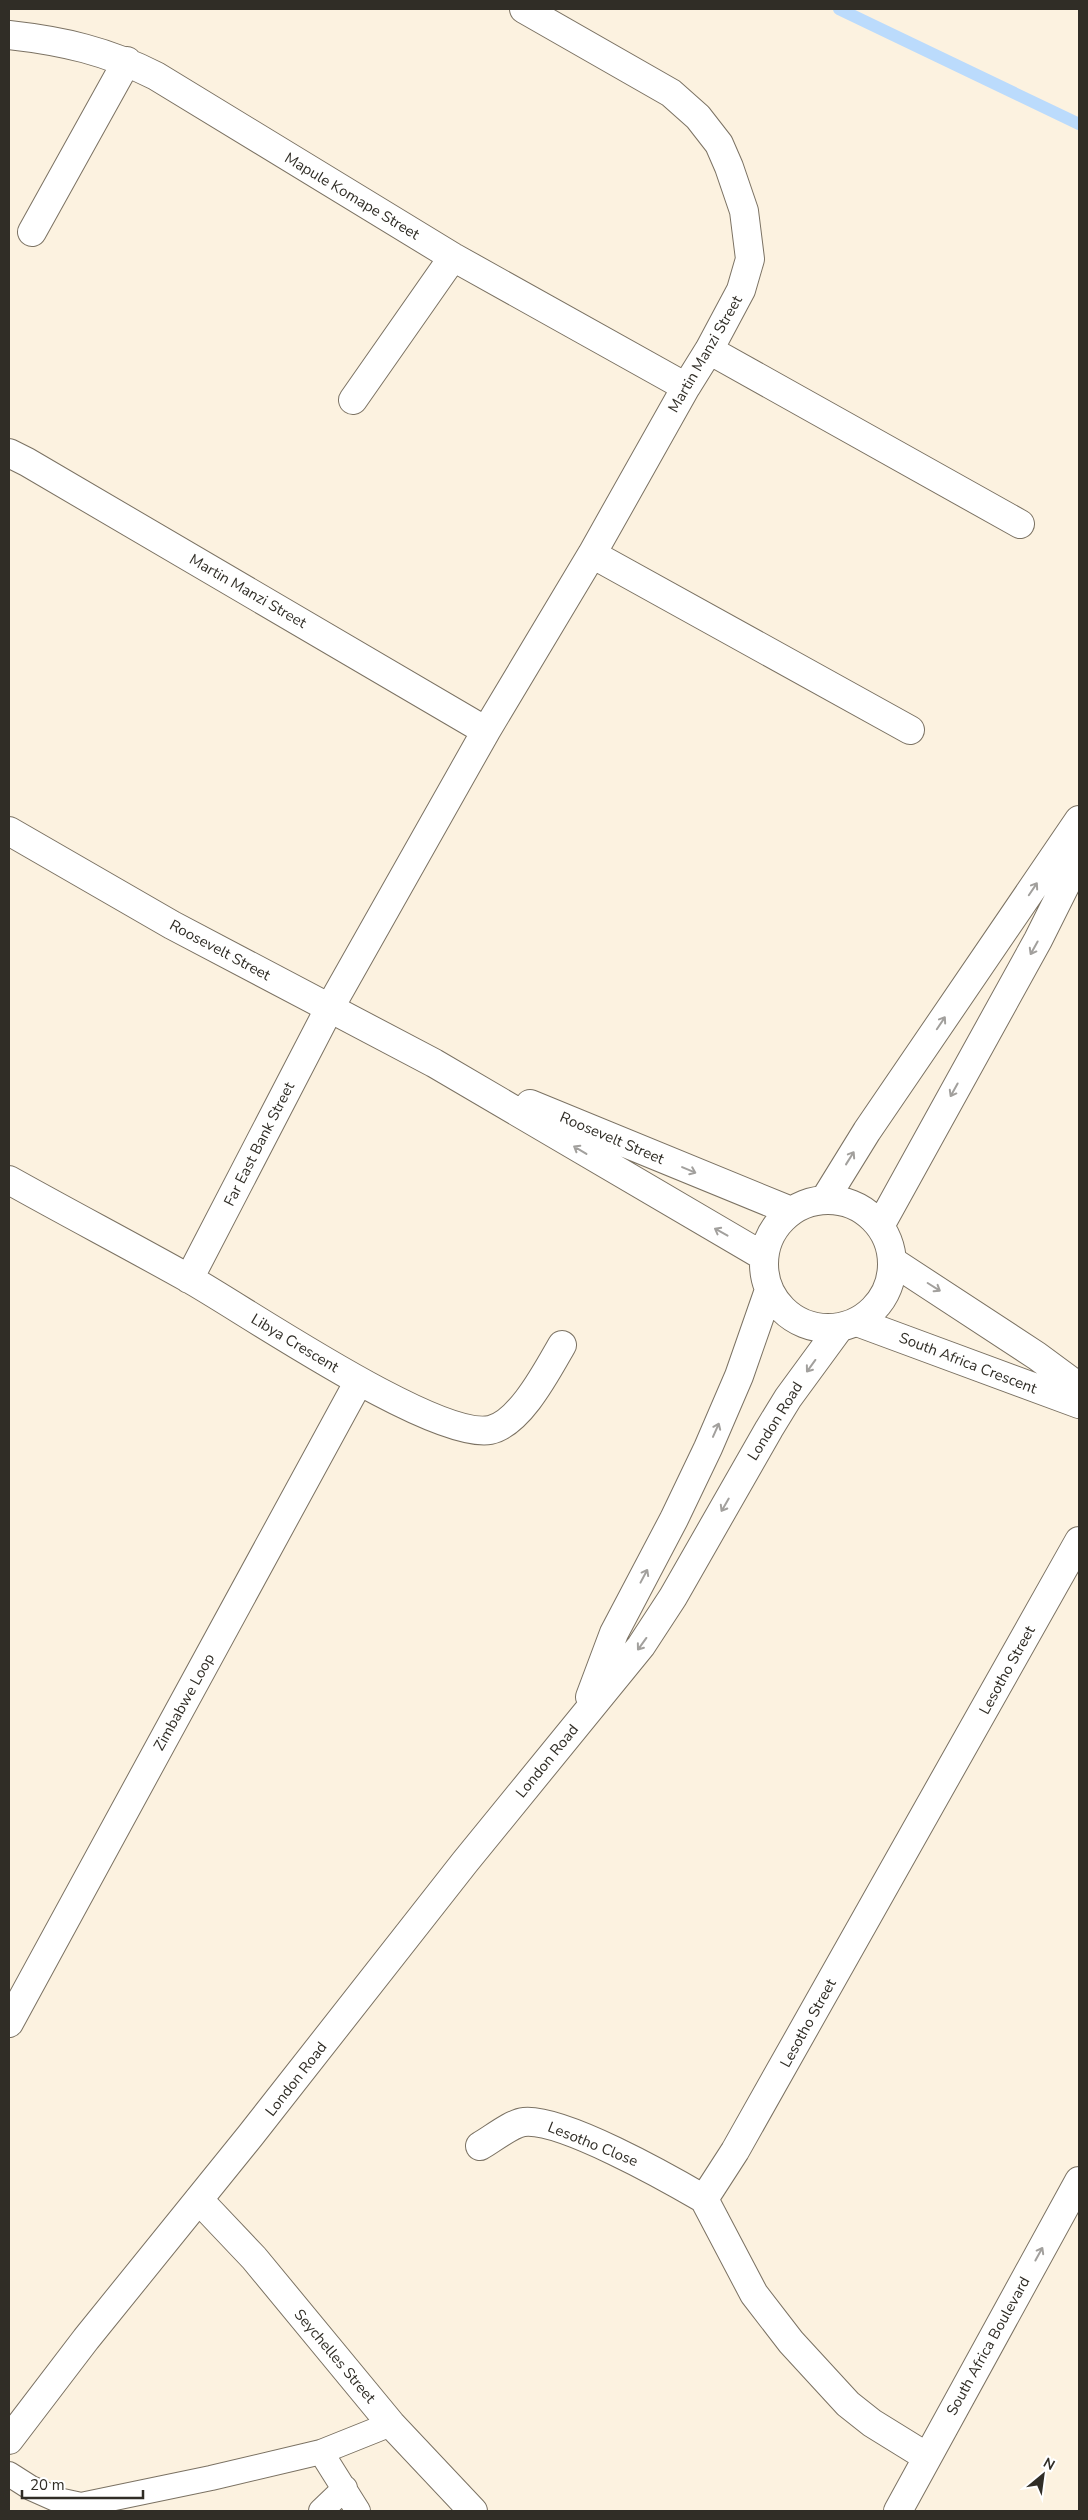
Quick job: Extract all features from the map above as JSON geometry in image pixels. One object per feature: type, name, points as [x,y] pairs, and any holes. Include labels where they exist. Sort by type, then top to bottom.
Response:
[{"type":"street","name":"Martin Manzi Street","points":[[329,1009],[486,731],[592,554],[686,387],[709,350],[741,290],[750,259],[744,211],[730,167],[719,144],[698,117],[671,93],[524,9]]},
{"type":"street","name":"Mapule Komape Street","points":[[9,35],[77,46],[127,61],[156,76],[453,257],[686,387]]},
{"type":"street","points":[[32,232],[127,61]]},
{"type":"street","points":[[352,400],[453,257]]},
{"type":"street","points":[[709,350],[1020,524]]},
{"type":"street","name":"Martin Manzi Street","points":[[9,454],[35,467],[486,731]]},
{"type":"street","points":[[592,554],[910,730]]},
{"type":"street","points":[[825,1200],[867,1131],[1079,820]]},
{"type":"street","name":"Roosevelt Street","points":[[9,831],[172,925],[434,1063],[763,1256]]},
{"type":"street","points":[[880,1226],[1038,940],[1079,858]]},
{"type":"street","name":"Far East Bank Street","points":[[189,1279],[329,1009]]},
{"type":"street","name":"Roosevelt Street","points":[[434,1063],[791,1211]]},
{"type":"street","name":"Libya Crescent","points":[[9,1180],[189,1279],[359,1381],[433,1417],[468,1429],[491,1430],[514,1416],[531,1396],[562,1345]]},
{"type":"street","points":[[825,1200],[846,1202],[865,1211],[880,1226],[889,1243],[892,1261],[891,1279],[884,1296],[872,1311],[848,1324],[818,1328],[798,1321],[781,1308],[769,1290],[764,1273],[763,1256],[768,1238],[777,1223],[791,1211],[806,1202],[825,1200]]},
{"type":"street","name":"South Africa Crescent","points":[[892,1261],[1037,1356],[1079,1387]]},
{"type":"street","name":"London Road","points":[[582,1717],[614,1633],[674,1519],[724,1412],[739,1376],[769,1290]]},
{"type":"street","name":"South Africa Crescent","points":[[848,1324],[1079,1404]]},
{"type":"street","name":"London Road","points":[[9,2440],[86,2339],[199,2200],[582,1717],[642,1646],[673,1597],[788,1398],[848,1324]]},
{"type":"street","name":"Zimbabwe Loop","points":[[9,2023],[359,1381]]},
{"type":"street","name":"Lesotho Street","points":[[704,2199],[735,2151],[1079,1541]]},
{"type":"street","name":"Lesotho Close","points":[[480,2146],[521,2122],[536,2122],[579,2137],[638,2162],[704,2199]]},
{"type":"street","name":"South Africa Boulevard","points":[[898,2511],[1079,2181]]},
{"type":"street","points":[[704,2199],[754,2294],[791,2342],[848,2404],[872,2423],[927,2458]]},
{"type":"street","name":"Seychelles Street","points":[[199,2200],[254,2258],[391,2424],[473,2511]]},
{"type":"lane","points":[[9,2474],[40,2492],[82,2508],[321,2452],[391,2424]]},
{"type":"lane","points":[[321,2452],[358,2511]]},
{"type":"lane","points":[[321,2511],[345,2488]]},
{"type":"waterway","points":[[839,9],[1079,124]]}]
